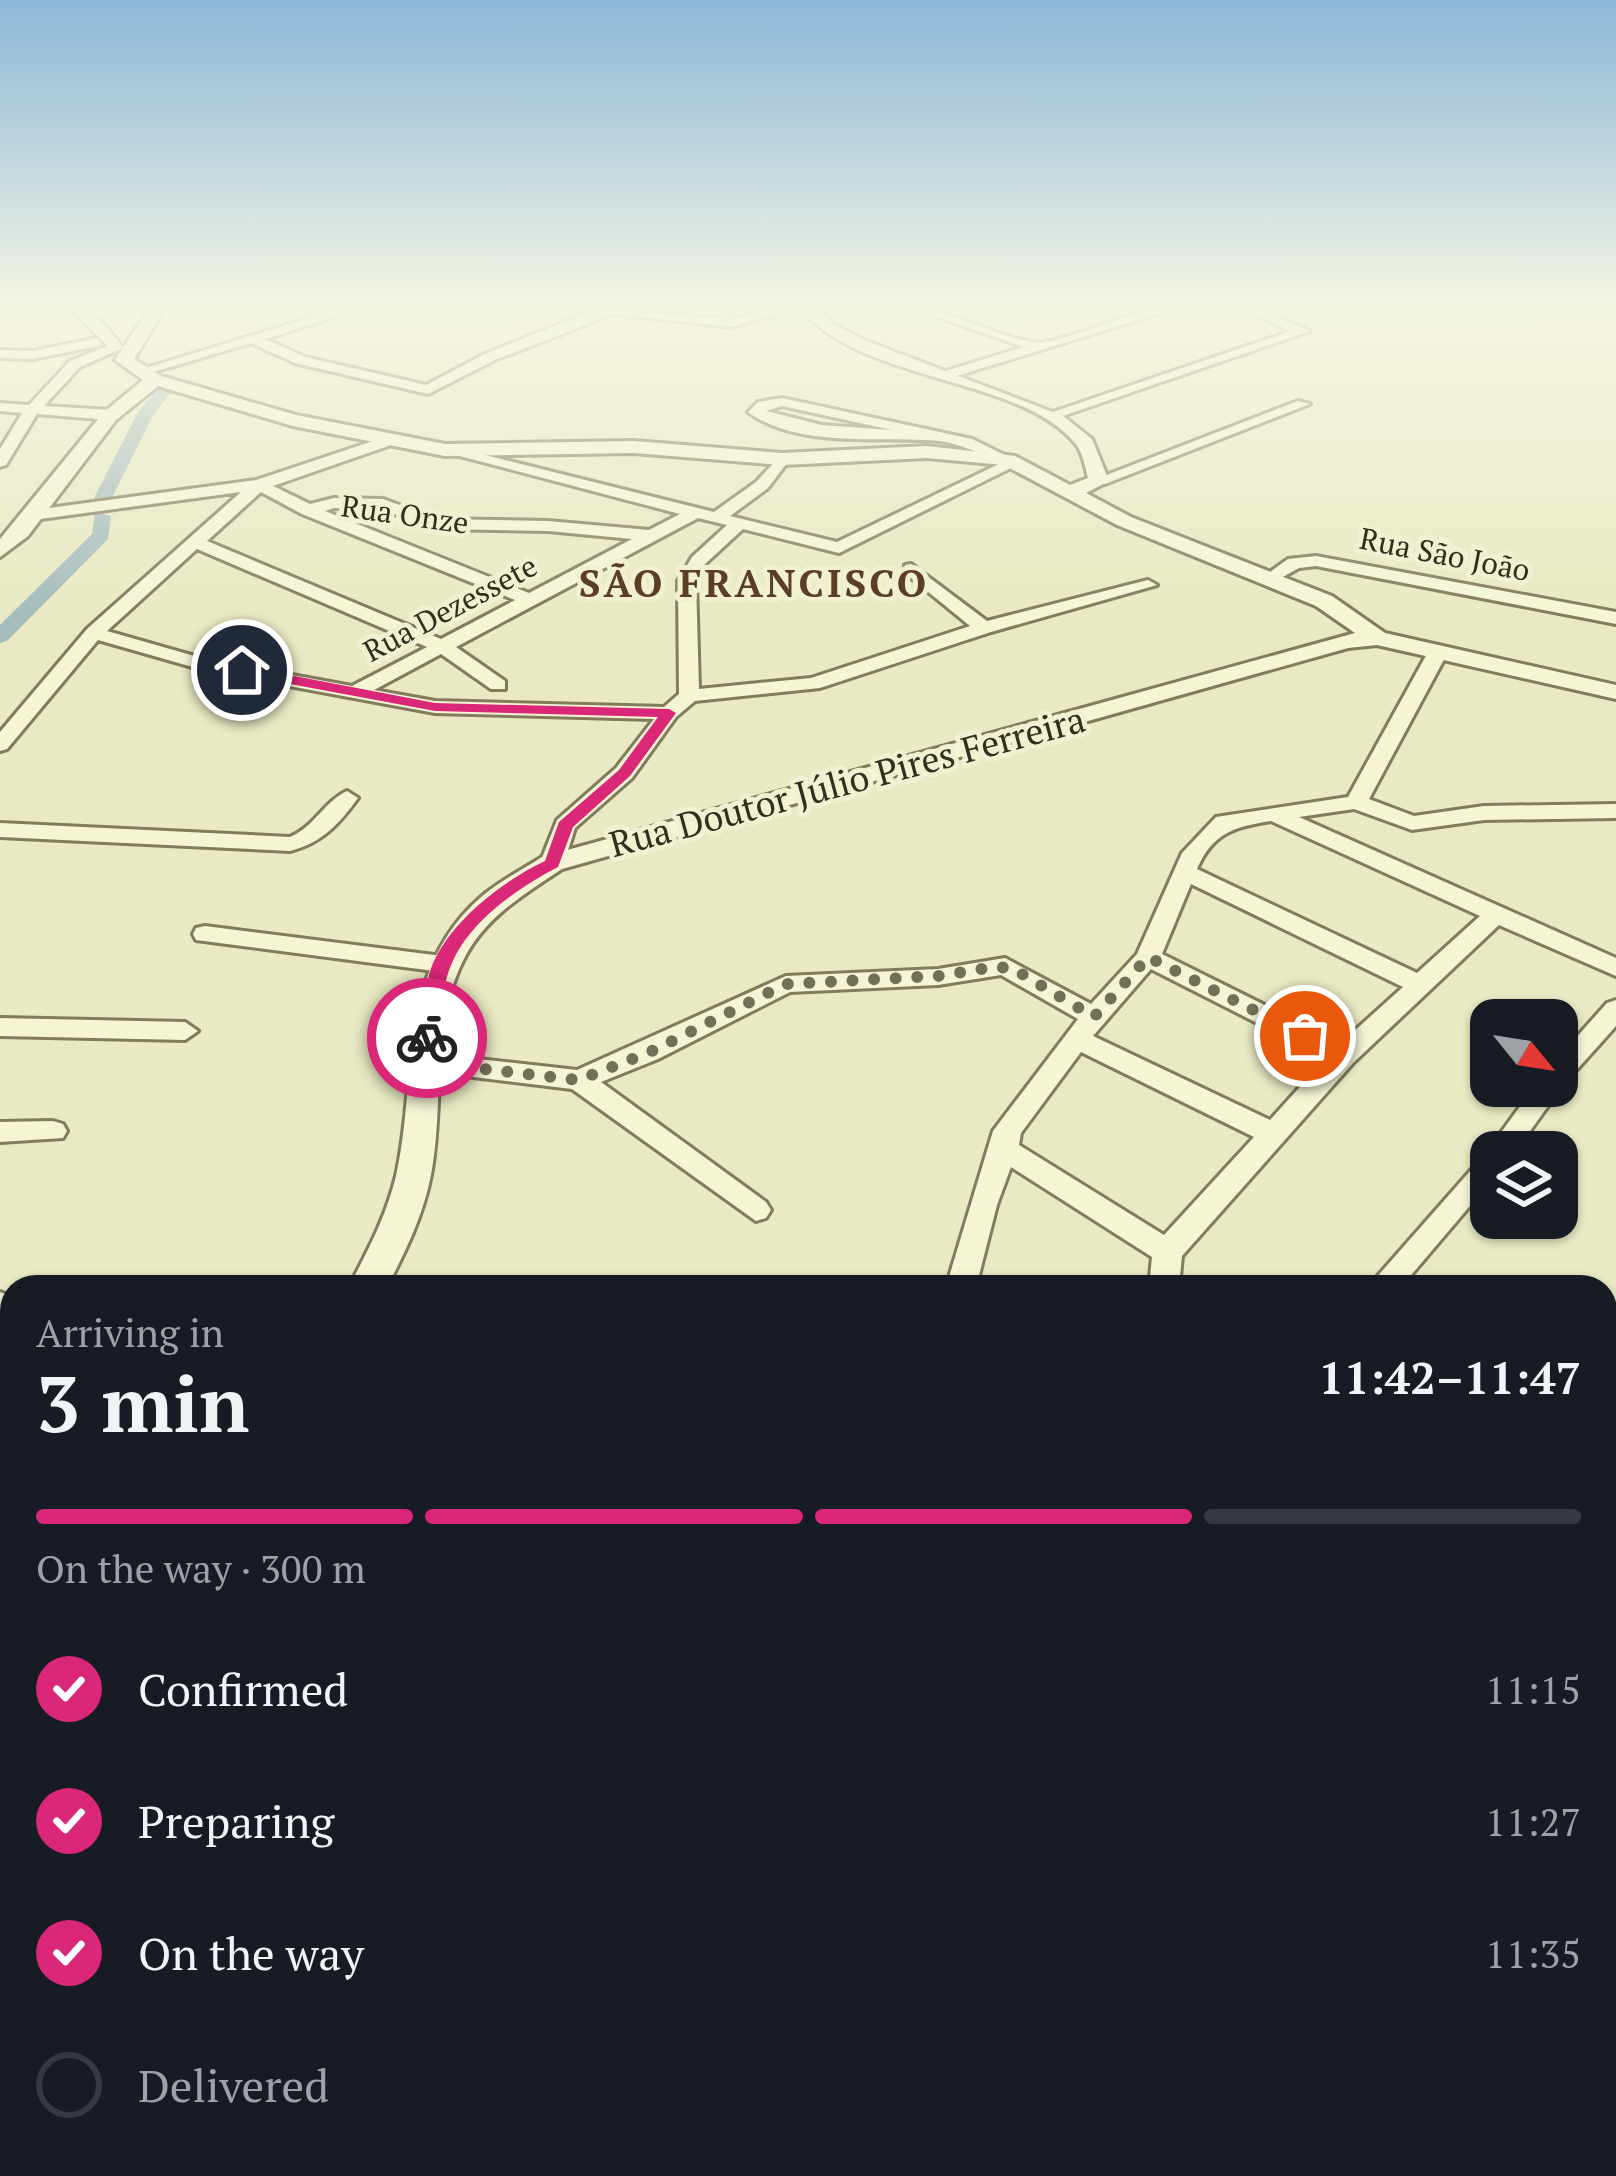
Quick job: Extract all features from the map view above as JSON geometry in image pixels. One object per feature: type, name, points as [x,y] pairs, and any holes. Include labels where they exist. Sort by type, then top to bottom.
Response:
[{"type":"street","points":[[27,411],[111,415]]},
{"type":"street","points":[[0,462],[31,411]]},
{"type":"street","points":[[0,551],[115,411]]},
{"type":"street","points":[[261,411],[385,442],[446,450],[838,548],[1011,462]]},
{"type":"street","points":[[757,411],[784,422],[944,437]]},
{"type":"street","points":[[822,411],[977,445],[1124,521],[1324,601],[1377,638]]},
{"type":"street","points":[[1036,411],[1083,440],[1099,481]]},
{"type":"street","points":[[1049,416],[1066,411]]},
{"type":"street","points":[[1072,491],[1286,411]]},
{"type":"street","points":[[33,515],[259,485],[385,442]]},
{"type":"street","points":[[446,450],[634,447],[782,459],[927,452],[1011,462]]},
{"type":"street","points":[[718,517],[762,484],[782,459]]},
{"type":"street","points":[[259,485],[308,510],[531,600]]},
{"type":"street","points":[[0,745],[94,633],[259,485]]},
{"type":"street","name":"Rua Onze","points":[[308,510],[334,503],[383,504],[436,524],[548,526],[648,535]]},
{"type":"street","name":"Rua Dezessete","points":[[359,690],[696,512]]},
{"type":"street","points":[[689,696],[687,581],[698,561],[740,523]]},
{"type":"street","points":[[197,543],[442,646],[498,686]]},
{"type":"street","name":"Rua São João","points":[[1268,580],[1294,563],[1316,561],[1616,617]]},
{"type":"street","points":[[910,569],[984,628]]},
{"type":"street","points":[[552,863],[565,825],[624,773],[669,713],[689,696],[813,684],[984,628],[1148,585]]},
{"type":"street","points":[[94,633],[203,664],[435,707],[669,713]]},
{"type":"street","name":"Rua Doutor Júlio Pires Ferreira","points":[[377,1275],[407,1216],[417,1171],[424,1062],[442,964],[489,904],[519,880],[552,863],[1347,641],[1377,638],[1616,692]]},
{"type":"street","points":[[1356,802],[1438,652]]},
{"type":"street","points":[[0,830],[290,844],[326,824],[347,798]]},
{"type":"street","points":[[964,1275],[1006,1131],[1148,957],[1184,872],[1207,834],[1224,822],[1269,812],[1356,802],[1412,823],[1484,812],[1616,811]]},
{"type":"street","points":[[1269,812],[1616,968]]},
{"type":"street","points":[[1184,872],[1420,985]]},
{"type":"street","points":[[1165,1275],[1167,1252],[1344,1056],[1495,915]]},
{"type":"street","points":[[205,934],[442,964]]},
{"type":"street","points":[[1148,957],[1344,1056]]},
{"type":"street","points":[[424,1062],[579,1080],[650,1052],[757,996],[803,982],[938,976],[1005,966],[1086,1028],[1273,1134]]},
{"type":"street","points":[[1578,1053],[1616,1009]]},
{"type":"street","points":[[0,1027],[185,1030]]},
{"type":"street","points":[[579,1080],[756,1210]]},
{"type":"street","points":[[1515,1131],[1534,1107]]},
{"type":"street","points":[[0,1132],[53,1132]]},
{"type":"street","points":[[1004,1149],[1167,1252]]},
{"type":"street","points":[[1393,1275],[1470,1186]]},
{"type":"waterway","points":[[103,498],[148,411]]},
{"type":"waterway","points":[[0,637],[101,535],[102,516]]},
{"type":"way so far","points":[[427,1038],[424,1062],[579,1080],[650,1052],[786,984],[938,976],[1005,966],[1094,1017],[1148,957],[1305,1036]]},
{"type":"district","name":"SÃO FRANCISCO","points":[[754,582]]},
{"type":"route","points":[[242,670],[435,707],[669,713],[624,773],[565,825],[552,863],[519,880],[461,934],[442,964],[427,1038]]}]
